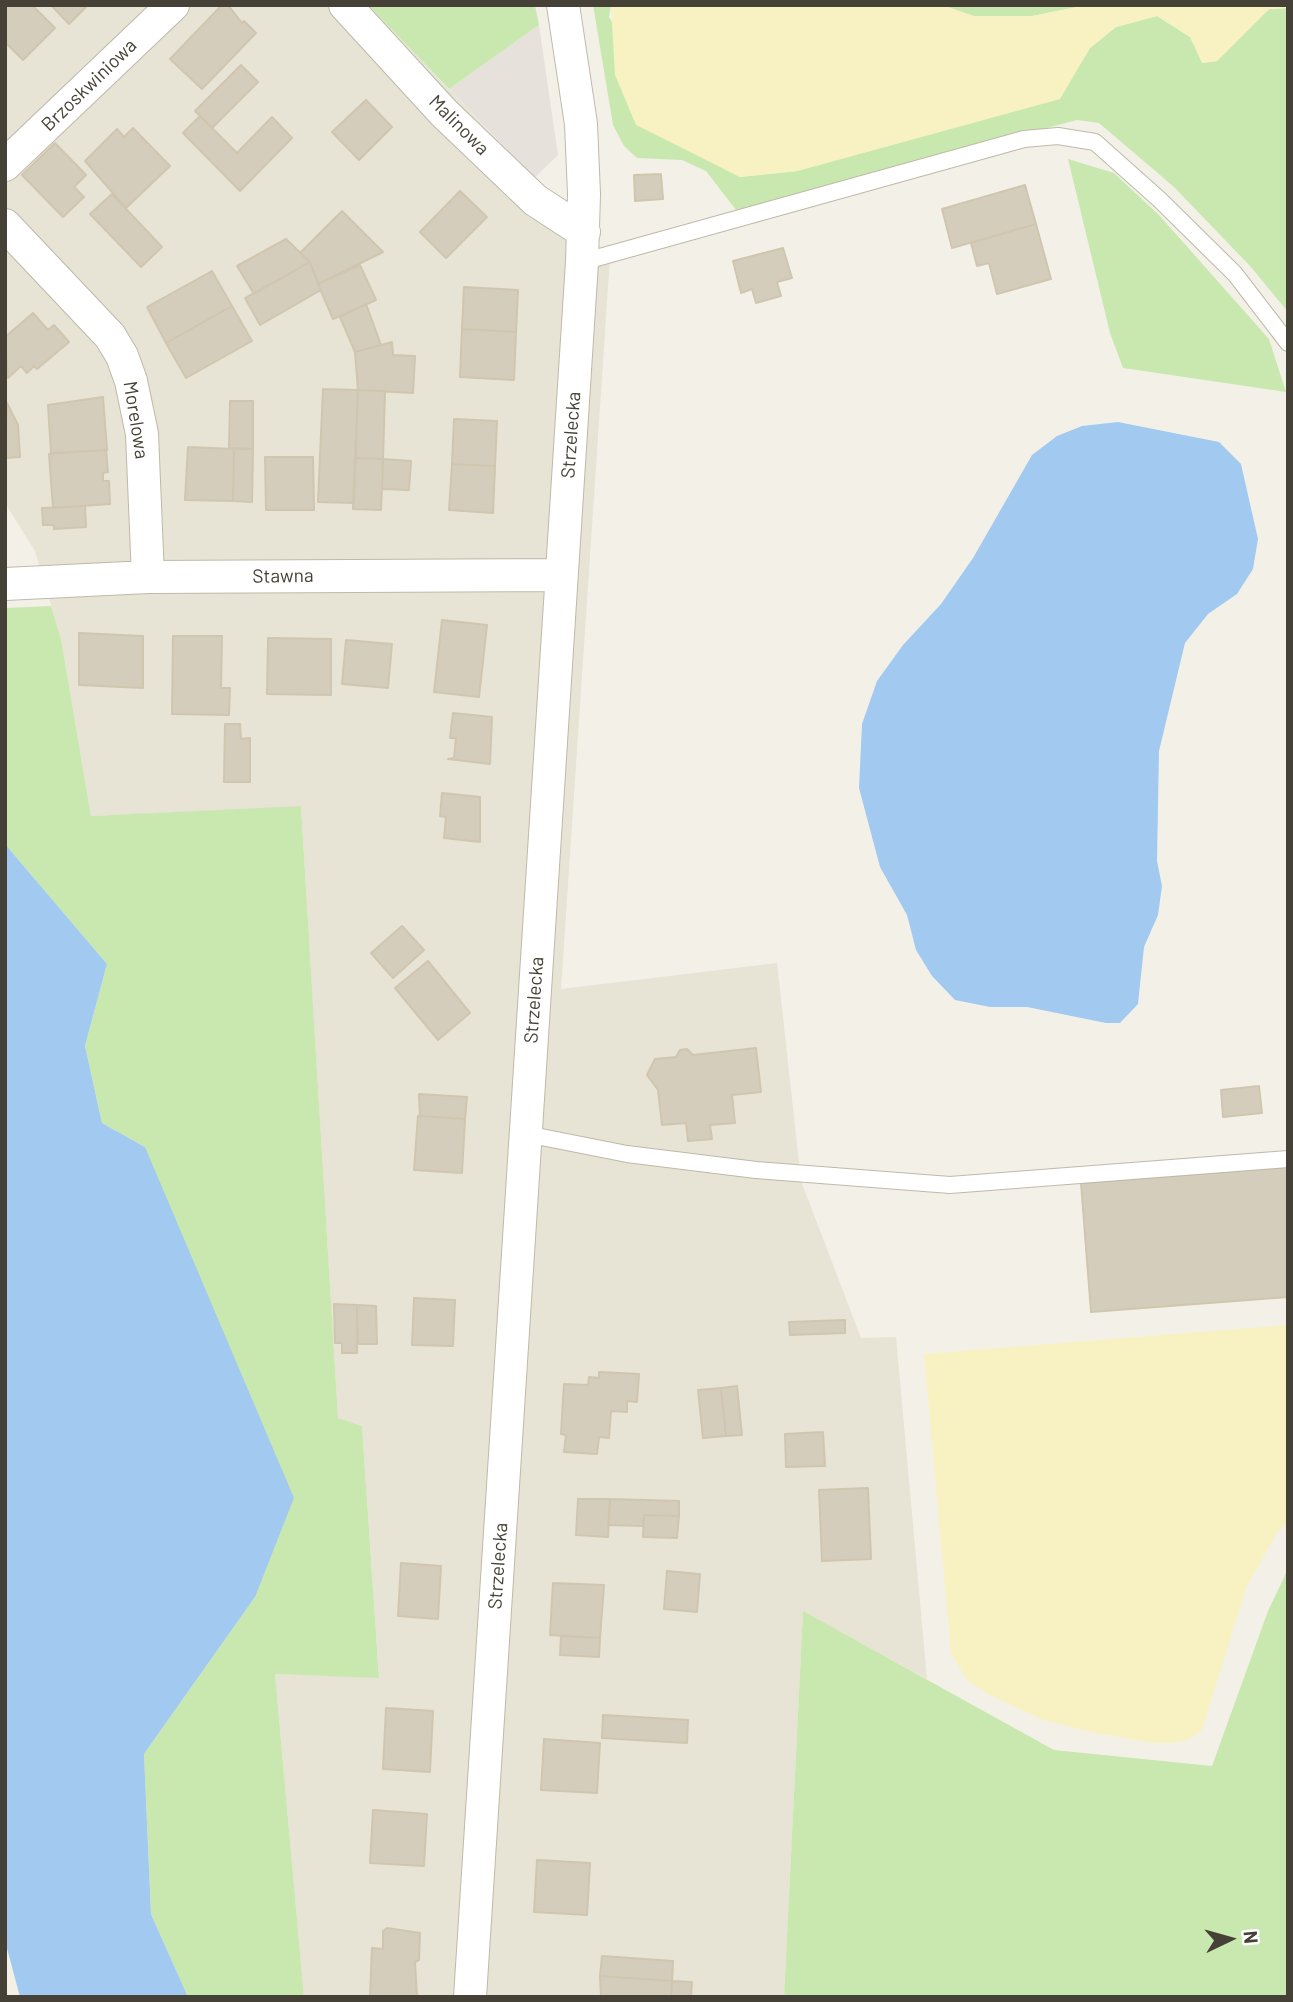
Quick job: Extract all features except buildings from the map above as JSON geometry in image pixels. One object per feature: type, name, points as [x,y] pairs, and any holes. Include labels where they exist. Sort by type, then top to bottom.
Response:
[{"type":"street","name":"Brzoskwiniowa","points":[[5,165],[173,5]]},
{"type":"street","name":"Malinowa","points":[[345,5],[444,113],[583,247]]},
{"type":"street","name":"Strzelecka","points":[[470,1997],[583,247],[581,124],[563,5]]},
{"type":"street","name":"Morelowa","points":[[5,225],[110,336],[122,356],[131,381],[142,434],[148,577]]},
{"type":"street","name":"Stawna","points":[[5,584],[148,577],[561,575]]},
{"type":"lane","points":[[583,247],[1024,139],[1058,136],[1094,142],[1160,200],[1235,274],[1288,343]]},
{"type":"lane","points":[[526,1133],[666,1159],[756,1170],[950,1185],[1288,1159]]},
{"type":"shaded area","points":[[5,5],[368,5],[610,258],[561,989],[777,963],[801,1181],[861,1338],[896,1337],[927,1679],[803,1612],[784,1997],[304,1997],[275,1674],[379,1677],[362,1426],[338,1419],[301,807],[91,816],[61,639],[35,551],[5,503]]},
{"type":"shaded area","points":[[539,25],[558,155],[534,178],[449,89]]},
{"type":"green space","points":[[368,5],[535,5],[539,25],[449,89]]},
{"type":"green space","points":[[593,5],[611,5],[609,17],[691,151],[740,177],[797,171],[1059,99],[1090,48],[1116,27],[1157,16],[1190,37],[1203,63],[1217,61],[1269,9],[1288,8],[1288,312],[1250,266],[1174,187],[1099,123],[1077,120],[736,210],[706,171],[682,160],[637,158],[624,146],[613,125]]},
{"type":"green space","points":[[942,5],[1087,5],[1032,16],[973,16]]},
{"type":"green space","points":[[1068,159],[1114,173],[1159,215],[1269,339],[1286,392],[1123,368],[1110,333]]},
{"type":"green space","points":[[51,606],[61,639],[91,816],[301,806],[338,1418],[362,1426],[379,1678],[275,1674],[304,1997],[188,1997],[151,1914],[144,1754],[255,1597],[145,1147],[102,1123],[85,1046],[107,964],[5,844],[5,608]]},
{"type":"green space","points":[[1288,1569],[1288,1997],[784,1997],[803,1611],[1054,1750],[1212,1766],[1268,1611]]},
{"type":"sand","points":[[611,5],[942,5],[974,16],[1032,16],[1087,5],[1288,5],[1288,8],[1269,9],[1217,61],[1202,63],[1190,37],[1157,16],[1116,27],[1090,48],[1060,99],[797,171],[740,177],[636,125],[615,75]]},
{"type":"sand","points":[[1288,1325],[1288,1523],[1278,1531],[1246,1588],[1202,1730],[1187,1740],[1172,1743],[1153,1743],[1091,1732],[1043,1720],[988,1694],[967,1680],[951,1653],[924,1354]]},
{"type":"water","points":[[1118,422],[1219,442],[1241,464],[1258,539],[1253,569],[1237,594],[1208,614],[1185,643],[1159,751],[1157,861],[1162,886],[1158,915],[1144,947],[1138,1004],[1120,1023],[1106,1023],[1027,1007],[990,1007],[955,1000],[932,976],[916,950],[907,915],[880,867],[859,788],[862,724],[877,681],[903,645],[941,604],[973,558],[1032,455],[1057,436],[1082,426]]},
{"type":"water","points":[[5,844],[107,964],[85,1046],[102,1123],[145,1147],[294,1498],[255,1597],[144,1754],[151,1914],[188,1997],[20,1997],[5,1941]]}]
